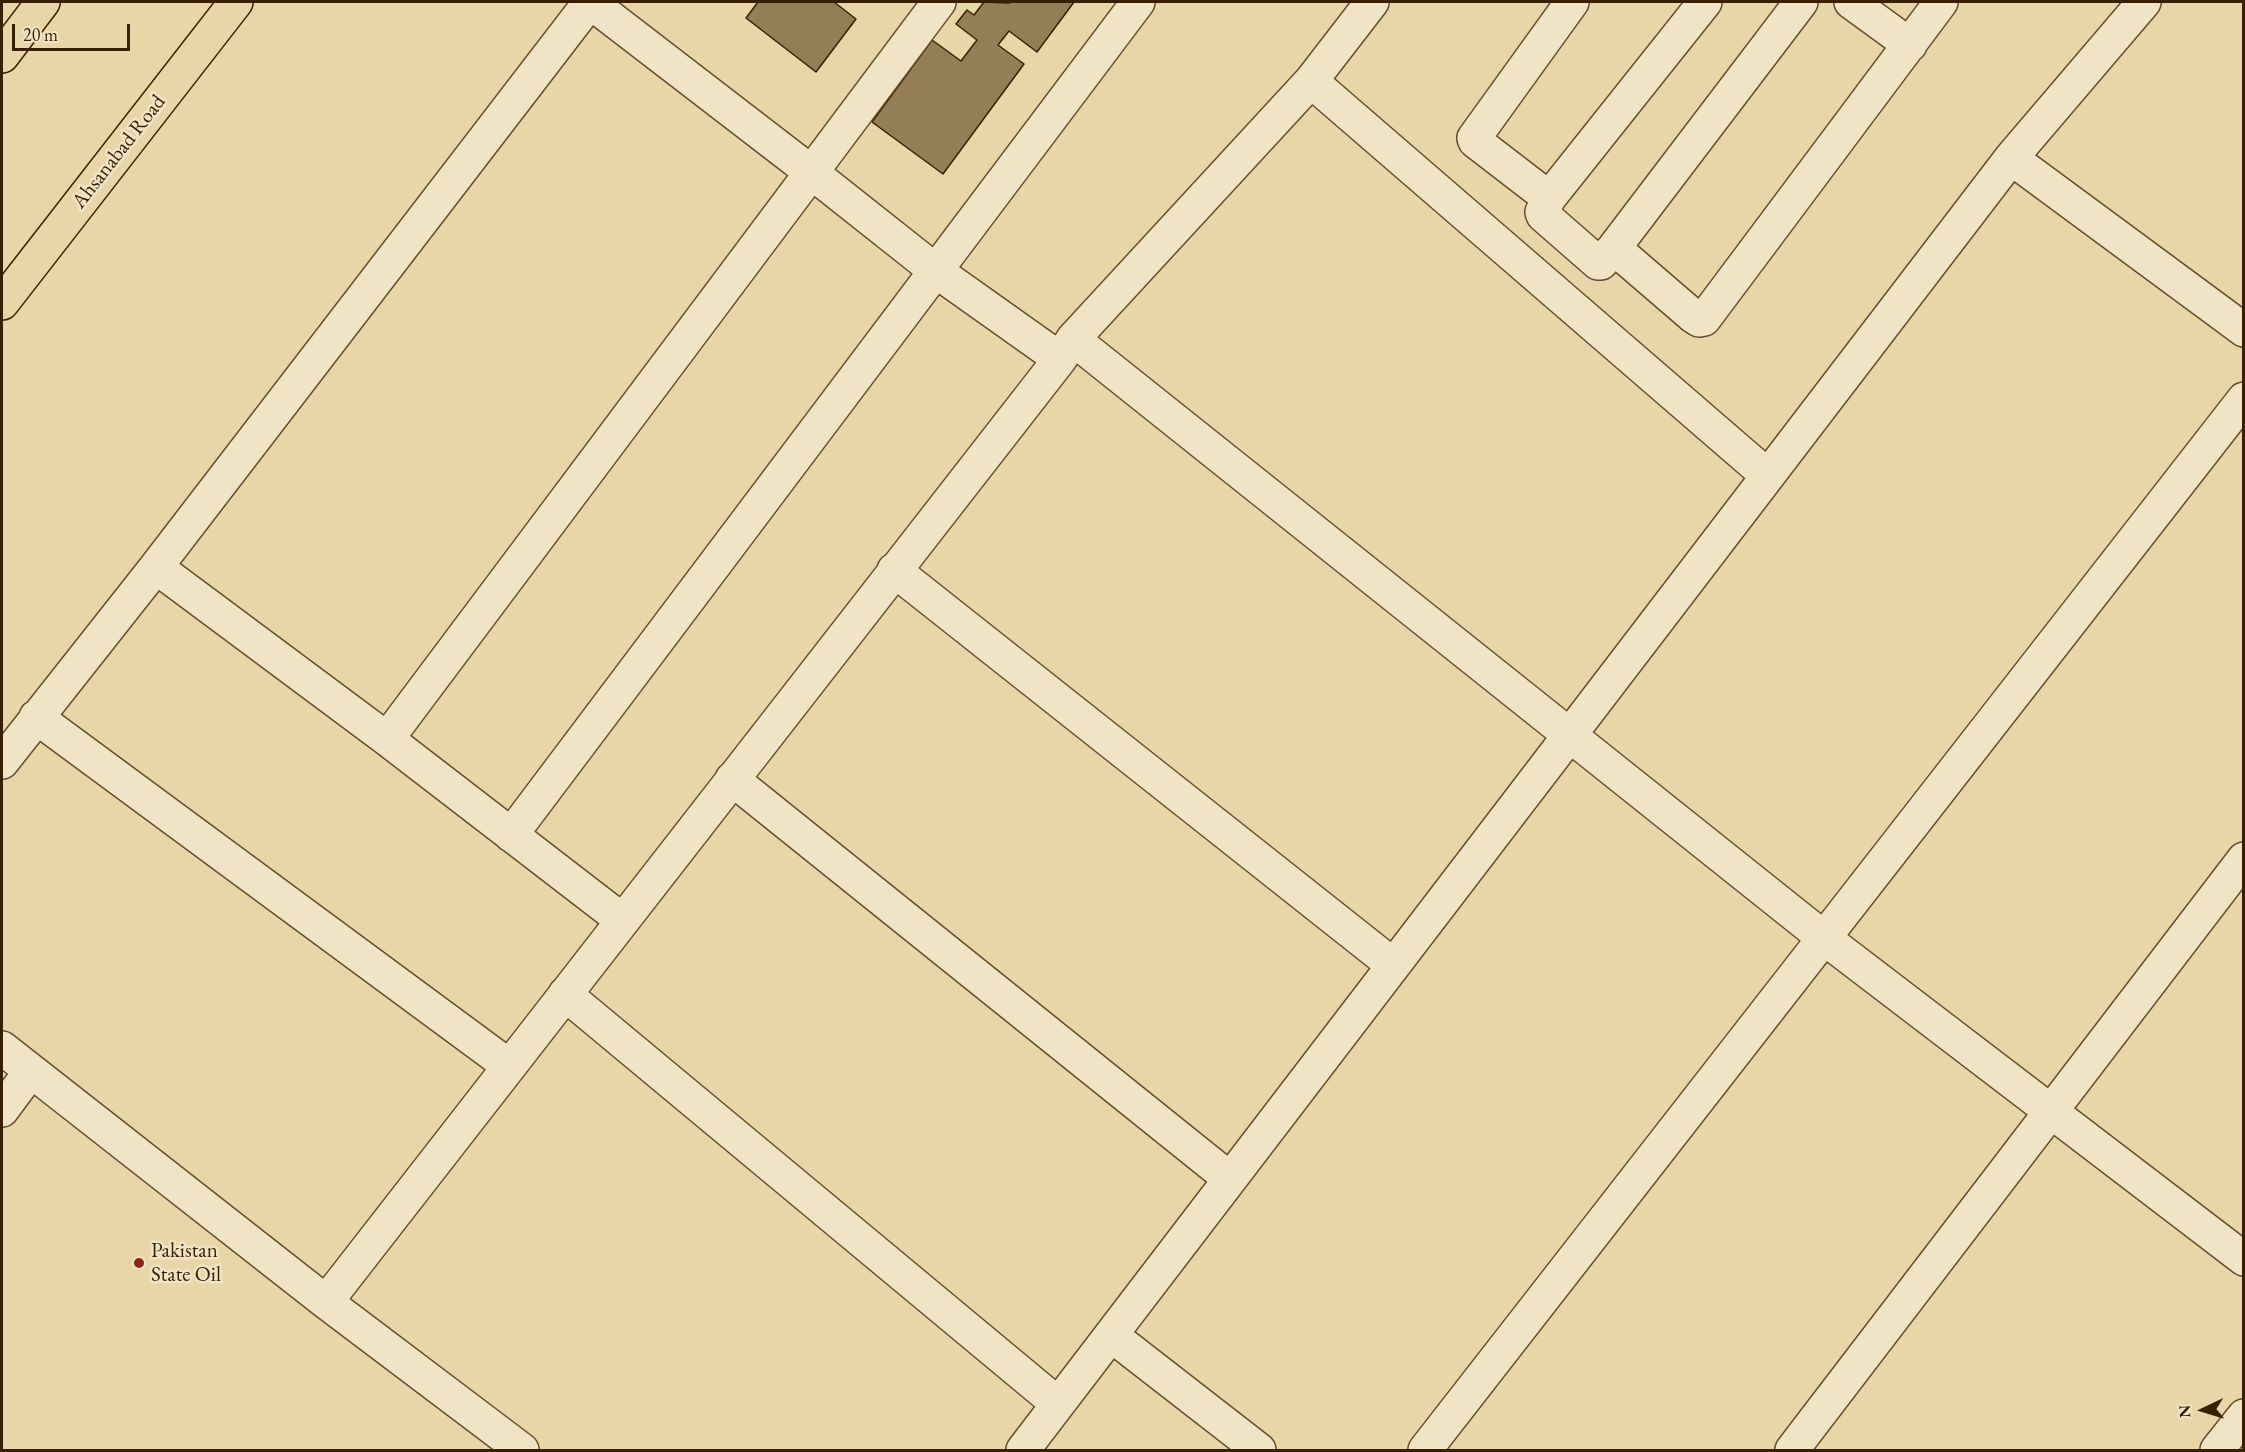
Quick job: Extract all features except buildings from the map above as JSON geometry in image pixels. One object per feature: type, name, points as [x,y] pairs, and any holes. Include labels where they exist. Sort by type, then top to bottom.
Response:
[{"type":"main road","points":[[2,56],[43,2]]},
{"type":"main road","name":"Ahsanabad Road","points":[[2,303],[236,2]]},
{"type":"street","points":[[2,762],[156,567],[590,2],[936,271],[1067,349],[1570,735],[1824,938],[2244,1259]]},
{"type":"street","points":[[387,739],[939,2]]},
{"type":"street","points":[[511,835],[1138,2]]},
{"type":"street","points":[[326,1302],[1067,349],[1311,81],[1372,2]]},
{"type":"street","points":[[1549,198],[1474,138],[1572,2]]},
{"type":"street","points":[[1705,2],[1549,198],[1542,212],[1598,263],[1601,263],[1614,249],[1801,2]]},
{"type":"street","points":[[1851,2],[1910,45]]},
{"type":"street","points":[[1614,249],[1693,316],[1699,320],[1704,319],[1941,2]]},
{"type":"street","points":[[1023,1450],[2011,158],[2144,2]]},
{"type":"street","points":[[1311,81],[1768,476]]},
{"type":"street","points":[[2011,158],[2244,330]]},
{"type":"street","points":[[1425,1450],[2244,399]]},
{"type":"street","points":[[156,567],[387,739],[622,920]]},
{"type":"street","points":[[894,570],[1394,965]]},
{"type":"street","points":[[36,717],[509,1066]]},
{"type":"street","points":[[732,779],[1230,1179]]},
{"type":"street","points":[[1792,1450],[2244,859]]},
{"type":"street","points":[[565,994],[1058,1404]]},
{"type":"street","points":[[2,1048],[326,1302],[522,1450]]},
{"type":"street","points":[[2,1110],[31,1071]]},
{"type":"street","points":[[1111,1335],[1259,1450]]},
{"type":"street","points":[[2217,1450],[2244,1416]]},
{"type":"place","name":"Pakistan State Oil","points":[[139,1263]]}]
